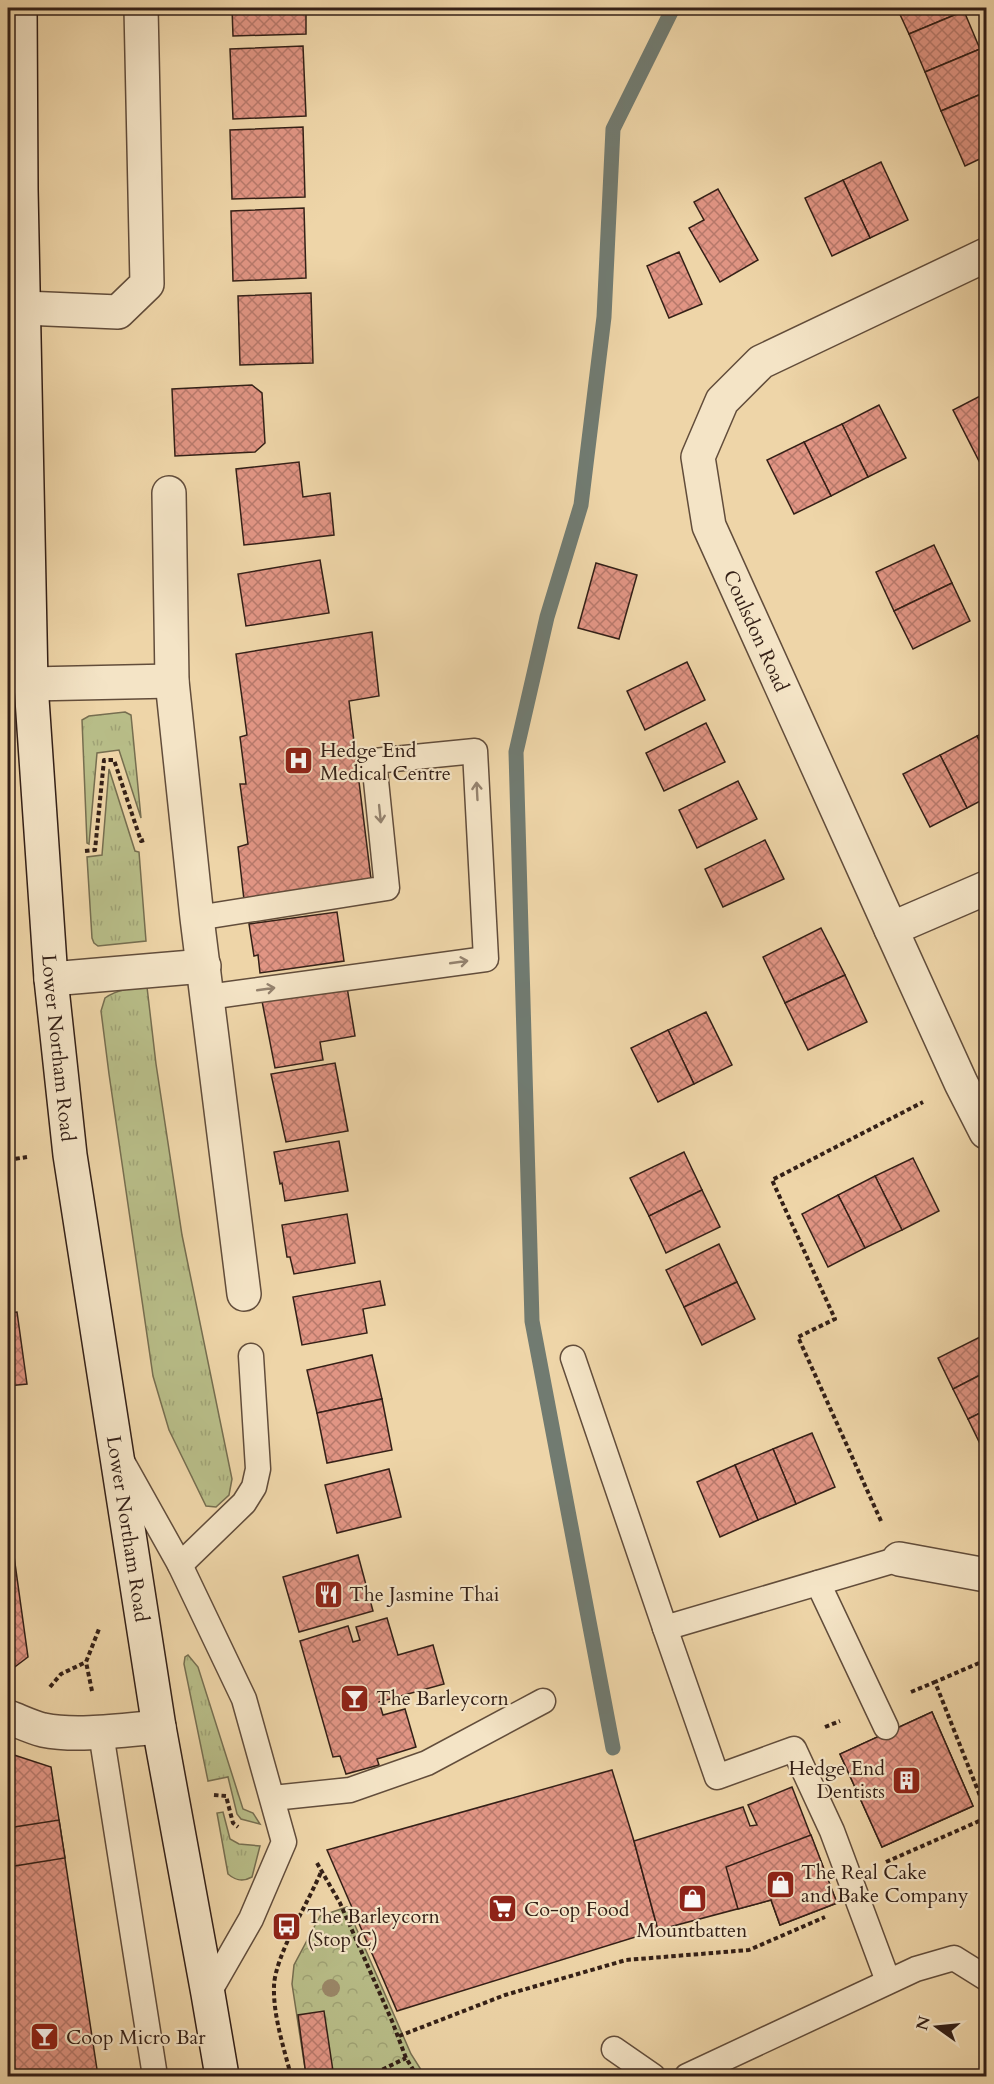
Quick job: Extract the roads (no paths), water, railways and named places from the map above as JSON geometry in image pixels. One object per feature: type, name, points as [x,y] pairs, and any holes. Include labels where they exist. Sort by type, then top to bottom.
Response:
[{"type":"street","name":"Lower Northam Road","points":[[20,8],[14,189],[24,308],[31,684],[51,979],[70,1155],[159,1727],[222,2076]]},
{"type":"street","points":[[24,308],[118,312],[147,284],[141,8]]},
{"type":"street","name":"Coulsdon Road","points":[[987,255],[761,362],[722,402],[698,457],[710,526],[961,1083],[987,1132]]},
{"type":"street","points":[[169,493],[172,681],[197,918],[244,1294]]},
{"type":"street","points":[[31,684],[172,681]]},
{"type":"street","points":[[891,929],[987,888]]},
{"type":"street","points":[[51,979],[206,981]]},
{"type":"street","points":[[898,1559],[987,1575]]},
{"type":"street","points":[[8,1717],[42,1730],[101,1733],[159,1727]]},
{"type":"lane","points":[[197,918],[387,888],[374,761],[475,751],[486,958],[206,981]]},
{"type":"lane","points":[[180,1565],[244,1503],[254,1487],[258,1469],[251,1356]]},
{"type":"lane","points":[[573,1358],[717,1778],[794,1749],[832,1831],[888,1981]]},
{"type":"lane","points":[[116,1450],[180,1565],[244,1699],[284,1842],[251,1919],[208,1994]]},
{"type":"lane","points":[[665,1628],[898,1559]]},
{"type":"lane","points":[[818,1583],[881,1716]]},
{"type":"lane","points":[[273,1798],[350,1790],[427,1763],[543,1701]]},
{"type":"lane","points":[[101,1733],[155,2076]]},
{"type":"lane","points":[[687,2076],[916,1968],[954,1958],[987,1978]]},
{"type":"lane","points":[[614,2049],[653,2076]]},
{"type":"waterway","points":[[613,1748],[532,1321],[516,752],[547,617],[581,505],[604,317],[613,129],[673,8]]},
{"type":"place","name":"Hedge End Medical Centre","points":[[299,761]]},
{"type":"place","name":"The Jasmine Thai","points":[[328,1594]]},
{"type":"place","name":"The Barleycorn","points":[[355,1698]]},
{"type":"place","name":"Hedge End Dentists","points":[[906,1780]]},
{"type":"place","name":"The Real Cake and Bake Company","points":[[780,1884]]},
{"type":"place","name":"Mountbatten","points":[[692,1899]]},
{"type":"place","name":"Co-op Food","points":[[503,1909]]},
{"type":"place","name":"The Barleycorn (Stop C)","points":[[286,1927]]},
{"type":"place","name":"Coop Micro Bar","points":[[45,2037]]}]
